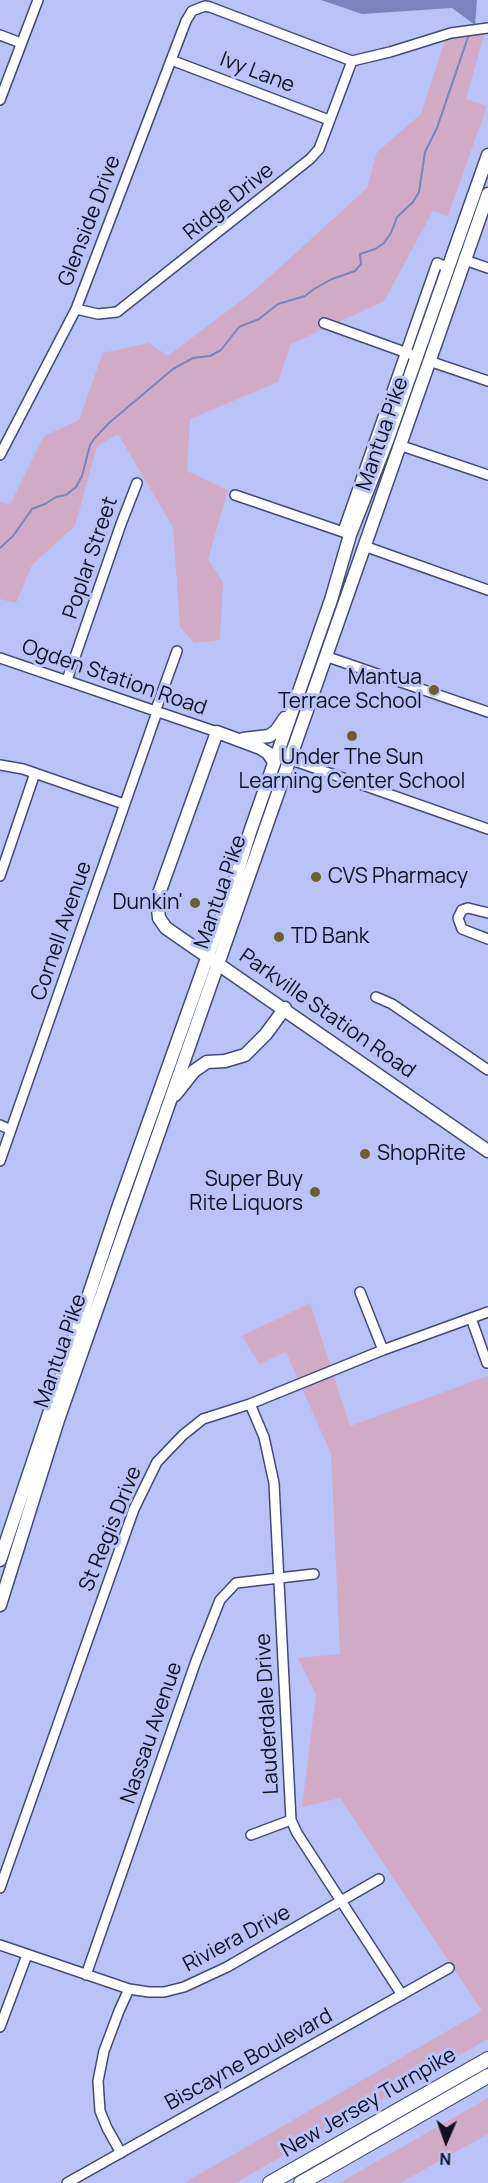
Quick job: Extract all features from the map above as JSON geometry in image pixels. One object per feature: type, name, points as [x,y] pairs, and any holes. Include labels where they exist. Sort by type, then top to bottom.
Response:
[{"type":"highway","name":"New Jersey Turnpike","points":[[270,2183],[488,2059]]},
{"type":"highway","name":"New Jersey Turnpike","points":[[301,2183],[488,2076]]},
{"type":"main road","name":"Mantua Pike","points":[[0,1605],[58,1420],[167,1109],[274,762],[331,600],[346,533],[418,357],[488,155]]},
{"type":"main road","name":"Mantua Pike","points":[[0,1560],[113,1224],[289,759],[399,446],[418,357],[465,261],[488,194]]},
{"type":"main road","points":[[236,739],[269,736],[284,720],[325,606],[331,600]]},
{"type":"main road","points":[[217,732],[260,748],[268,753],[274,762]]},
{"type":"main road","name":"Parkville Station Road","points":[[217,732],[158,899],[157,909],[162,923],[488,1151]]},
{"type":"main road","points":[[167,1109],[179,1088],[194,1071],[207,1062],[225,1061],[245,1055],[266,1034],[285,1008]]},
{"type":"street","points":[[0,100],[38,0]]},
{"type":"street","name":"Glenside Drive","points":[[0,454],[76,309],[189,14],[201,7],[210,7],[352,61]]},
{"type":"street","points":[[352,61],[451,33],[488,28]]},
{"type":"street","points":[[0,35],[21,43]]},
{"type":"street","name":"Ivy Lane","points":[[171,60],[329,120]]},
{"type":"street","name":"Ridge Drive","points":[[76,309],[98,314],[117,312],[310,159],[319,149],[352,61]]},
{"type":"street","points":[[465,261],[488,268]]},
{"type":"street","points":[[324,323],[488,381]]},
{"type":"street","points":[[399,446],[488,475]]},
{"type":"street","name":"Poplar Street","points":[[67,680],[120,524],[137,483]]},
{"type":"street","points":[[235,495],[346,533]]},
{"type":"street","points":[[364,546],[488,590]]},
{"type":"street","name":"Cornell Avenue","points":[[0,1161],[177,651]]},
{"type":"street","points":[[325,656],[488,712]]},
{"type":"street","name":"Ogden Station Road","points":[[0,658],[217,732]]},
{"type":"street","points":[[289,759],[488,829]]},
{"type":"street","points":[[0,765],[35,773],[124,804]]},
{"type":"street","points":[[0,876],[35,773]]},
{"type":"street","points":[[488,913],[468,908],[462,910],[458,918],[462,929],[488,939]]},
{"type":"street","points":[[376,997],[487,1067]]},
{"type":"street","points":[[0,1125],[11,1130]]},
{"type":"street","points":[[360,1292],[383,1350]]},
{"type":"street","name":"St Regis Drive","points":[[0,1888],[134,1509],[157,1462],[183,1435],[198,1423],[216,1414],[250,1404],[383,1350],[488,1312]]},
{"type":"street","points":[[471,1318],[487,1363]]},
{"type":"street","name":"Lauderdale Drive","points":[[250,1404],[264,1437],[274,1483],[291,1820],[297,1833],[402,1995]]},
{"type":"street","name":"Nassau Avenue","points":[[87,1975],[196,1661],[220,1600],[236,1583],[314,1574]]},
{"type":"street","points":[[251,1835],[291,1820]]},
{"type":"street","name":"Riviera Drive","points":[[0,1945],[129,1989],[164,1992],[184,1987],[227,1967],[379,1879]]},
{"type":"street","points":[[0,2027],[27,1955]]},
{"type":"street","name":"Biscayne Boulevard","points":[[67,2183],[449,1968]]},
{"type":"street","points":[[121,2153],[106,2128],[100,2111],[98,2081],[104,2051],[118,2011],[129,1989]]},
{"type":"shaded area","points":[[485,31],[466,99],[487,106],[448,216],[433,211],[384,301],[291,344],[278,382],[190,419],[187,471],[228,490],[208,559],[223,582],[220,640],[194,643],[180,627],[173,527],[118,434],[97,446],[75,526],[32,565],[16,603],[0,599],[0,502],[10,505],[44,436],[79,420],[103,353],[149,343],[168,356],[255,290],[367,188],[377,152],[421,114],[446,37]]},
{"type":"shaded area","points":[[310,1303],[350,1426],[488,1376],[488,2039],[235,2183],[184,2183],[482,2011],[340,1798],[302,1807],[316,1695],[298,1658],[340,1654],[331,1454],[286,1352],[259,1364],[242,1336]]},
{"type":"shaded area","points":[[488,2098],[488,2134],[400,2183],[339,2183]]},
{"type":"water","points":[[321,0],[477,0],[475,25],[452,8],[362,14]]},
{"type":"waterway","points":[[0,548],[13,536],[32,509],[56,497],[66,495],[76,487],[94,439],[109,423],[173,369],[193,358],[210,356],[221,350],[239,327],[259,319],[278,304],[305,296],[332,279],[355,271],[361,264],[360,254],[384,243],[397,217],[413,202],[419,192],[425,152],[437,128],[469,34]]},
{"type":"place","name":"Mantua Terrace School","points":[[434,690]]},
{"type":"place","name":"Under The Sun Learning Center School","points":[[352,736]]},
{"type":"place","name":"CVS Pharmacy","points":[[316,877]]},
{"type":"place","name":"Dunkin'","points":[[195,903]]},
{"type":"place","name":"TD Bank","points":[[279,937]]},
{"type":"place","name":"ShopRite","points":[[365,1154]]},
{"type":"place","name":"Super Buy Rite Liquors","points":[[315,1192]]}]
